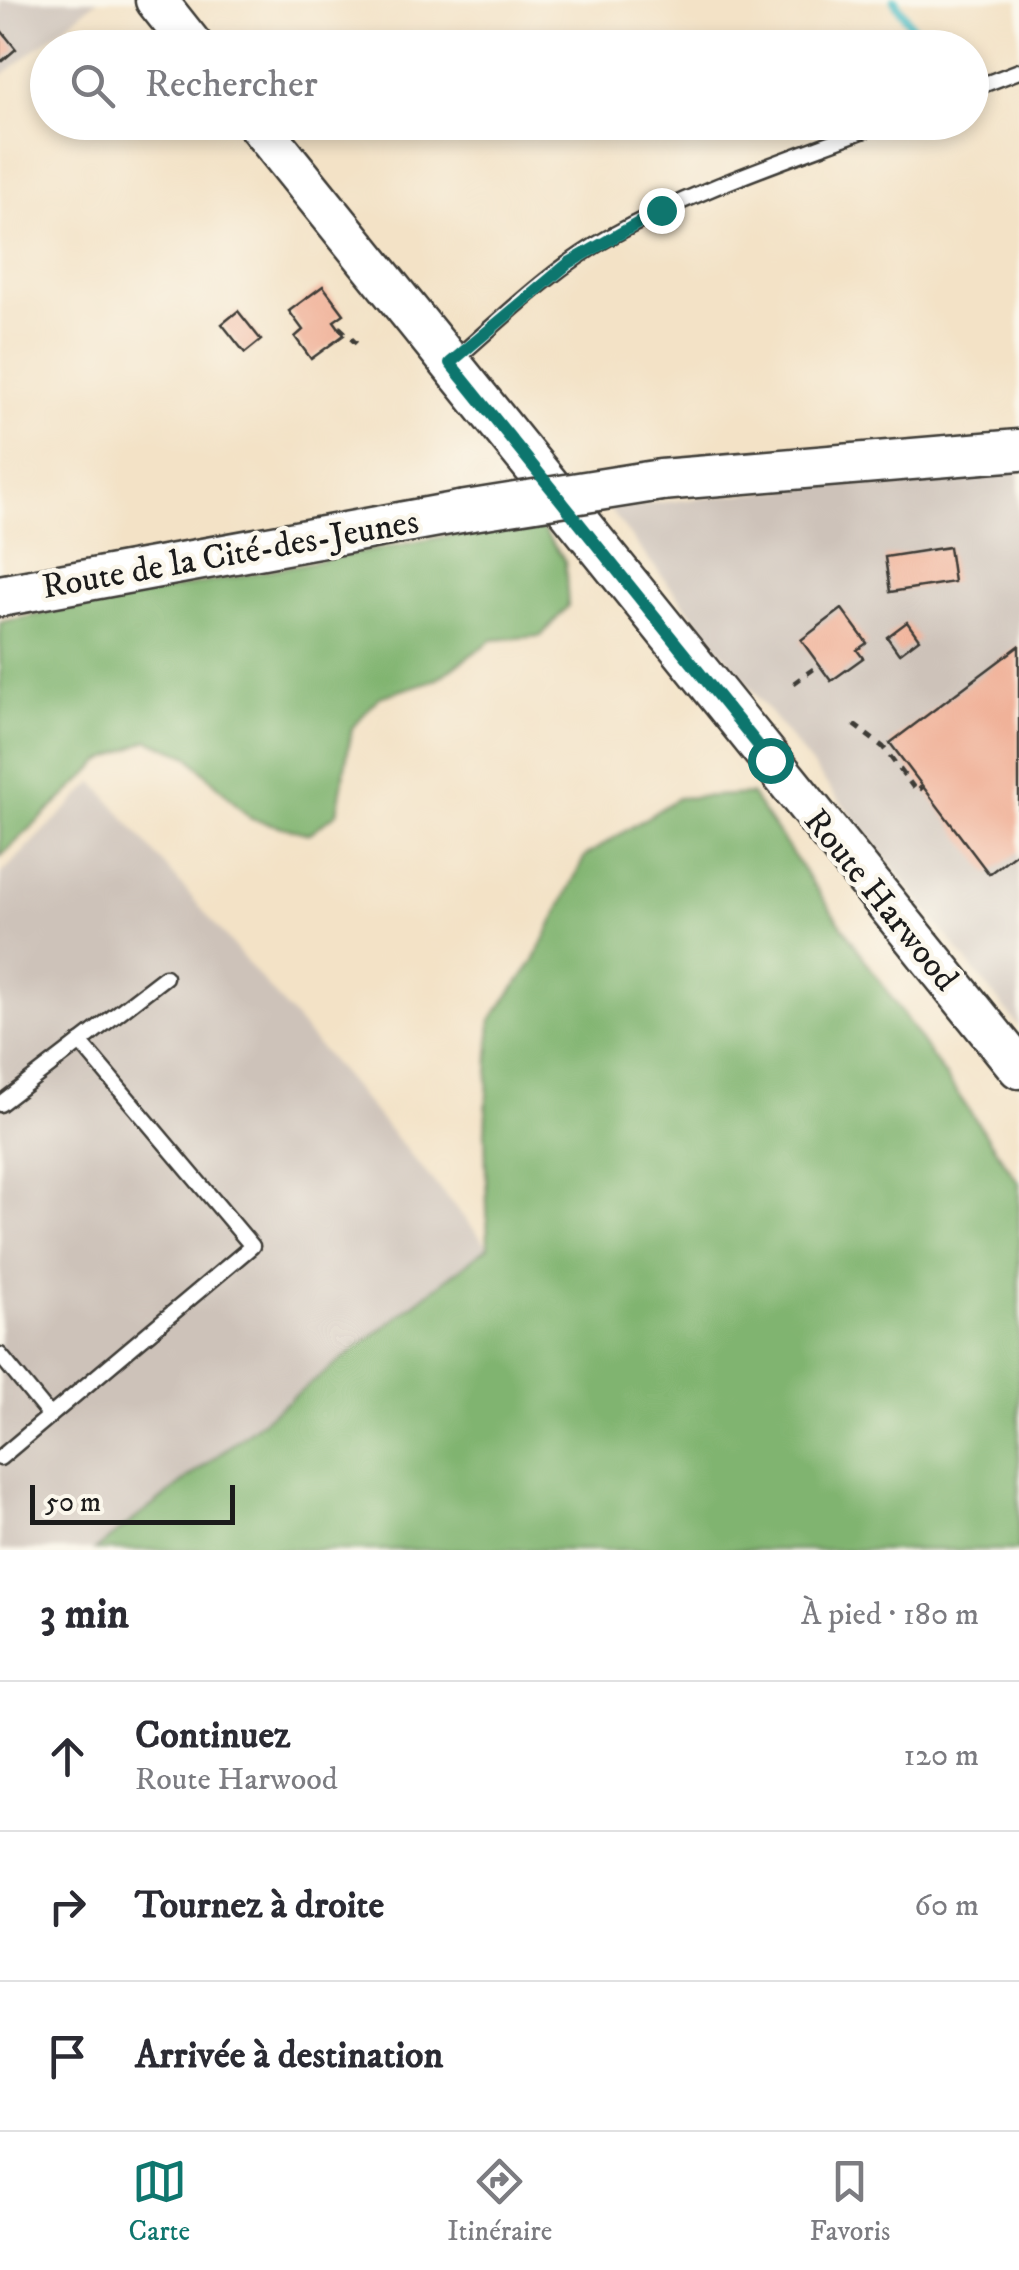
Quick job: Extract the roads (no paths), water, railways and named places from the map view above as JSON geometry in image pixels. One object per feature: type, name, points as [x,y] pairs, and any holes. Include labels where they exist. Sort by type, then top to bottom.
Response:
[{"type":"main road","points":[[156,0],[180,30]]},
{"type":"main road","name":"Route Harwood","points":[[270,140],[1019,1068]]},
{"type":"main road","points":[[768,468],[1019,426]]},
{"type":"main road","points":[[768,468],[1019,450]]},
{"type":"main road","name":"Route de la Cité-des-Jeunes","points":[[0,596],[460,512],[661,480],[768,468]]},
{"type":"lane","points":[[989,82],[1019,71]]},
{"type":"lane","points":[[450,363],[569,263],[606,239],[661,210],[840,140]]},
{"type":"lane","points":[[0,1104],[165,977]]},
{"type":"lane","points":[[0,1458],[252,1246],[80,1042]]},
{"type":"lane","points":[[0,1355],[50,1416]]},
{"type":"waterway","points":[[894,0],[914,30]]}]
